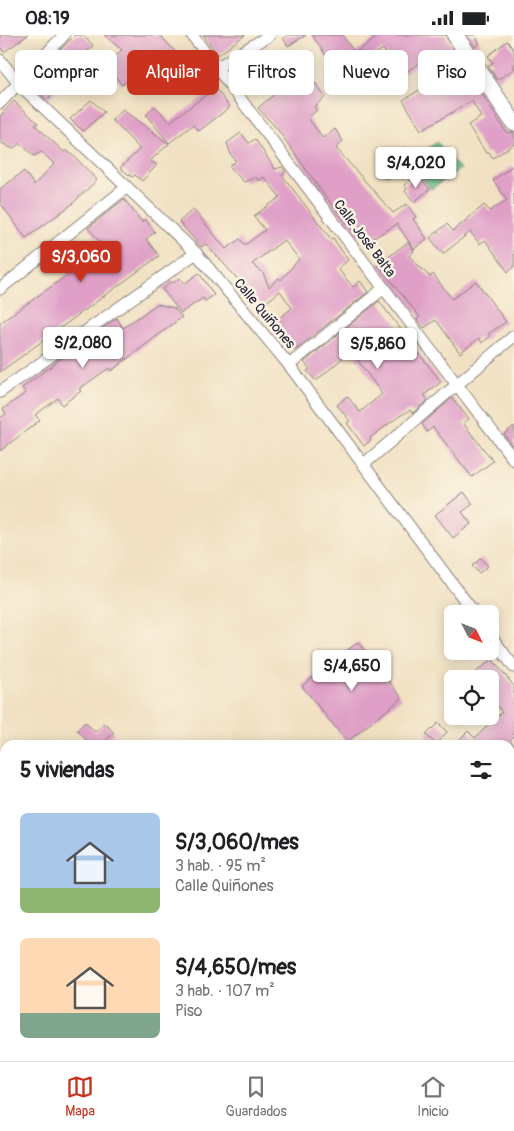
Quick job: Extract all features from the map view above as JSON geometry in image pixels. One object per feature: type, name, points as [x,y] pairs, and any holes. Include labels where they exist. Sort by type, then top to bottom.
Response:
[{"type":"main road","points":[[455,35],[514,123]]},
{"type":"street","points":[[50,50],[64,35]]},
{"type":"street","name":"Calle José Balta","points":[[192,35],[203,50]]},
{"type":"street","points":[[219,66],[270,35]]},
{"type":"street","name":"Calle Quiñones","points":[[0,59],[15,79]]},
{"type":"street","name":"Calle José Balta","points":[[219,72],[514,460]]},
{"type":"street","points":[[0,103],[15,88]]},
{"type":"street","name":"Calle Quiñones","points":[[30,95],[196,253],[289,365],[468,605]]},
{"type":"street","points":[[0,289],[126,187]]},
{"type":"street","points":[[0,393],[196,253]]},
{"type":"street","points":[[289,365],[384,288]]},
{"type":"street","points":[[364,464],[514,336]]},
{"type":"street","points":[[499,647],[514,667]]},
{"type":"green space","points":[[437,142],[460,169],[431,189],[409,161],[386,175],[382,169],[404,147],[415,157]]},
{"type":"building","points":[[0,35],[28,35],[4,52],[0,47]]},
{"type":"building","points":[[75,35],[82,35],[93,45],[89,50],[60,50]]},
{"type":"building","points":[[104,35],[160,35],[174,50],[127,50],[127,81],[122,85],[117,79],[117,54],[122,50]]},
{"type":"building","points":[[203,35],[245,35],[219,54],[219,50],[214,50]]},
{"type":"building","points":[[289,35],[306,35],[288,46],[283,38]]},
{"type":"building","points":[[312,35],[342,35],[353,50],[324,50],[324,53]]},
{"type":"building","points":[[380,35],[445,35],[454,50],[418,50],[418,64],[408,71],[408,50],[359,50]]},
{"type":"building","points":[[467,35],[475,35],[480,44],[475,47]]},
{"type":"building","points":[[507,41],[514,50],[514,69],[497,80],[488,66],[493,63],[488,56]]},
{"type":"building","points":[[315,83],[325,97],[314,107],[317,110],[308,118],[323,138],[335,129],[343,141],[336,148],[393,213],[407,204],[416,217],[413,219],[427,239],[414,249],[397,224],[367,242],[361,234],[357,236],[325,196],[278,130],[258,108],[274,95],[314,95]]},
{"type":"building","points":[[418,91],[418,95],[483,95],[506,132],[514,133],[514,144],[493,158],[489,152],[486,153],[468,125],[481,117],[472,101],[421,130],[403,100]]},
{"type":"building","points":[[219,93],[230,107],[199,131],[193,125],[169,143],[146,115],[155,106],[170,122],[206,95],[219,95]]},
{"type":"building","points":[[42,95],[51,95],[47,100]]},
{"type":"building","points":[[91,100],[104,112],[83,131],[70,119]]},
{"type":"building","points":[[14,101],[38,123],[35,125],[64,152],[66,150],[76,158],[97,180],[71,205],[26,238],[0,203],[0,189],[24,171],[34,185],[54,164],[42,152],[34,156],[20,143],[13,149],[0,142],[0,116]]},
{"type":"building","points":[[123,110],[169,144],[150,161],[157,165],[142,181],[135,175],[132,177],[120,168],[140,149],[112,120]]},
{"type":"building","points":[[241,133],[249,143],[255,139],[275,169],[282,167],[286,172],[282,175],[331,239],[333,238],[348,260],[338,269],[353,287],[360,281],[368,292],[295,350],[274,322],[292,308],[280,291],[262,306],[206,244],[201,247],[179,222],[193,209],[226,249],[240,239],[245,245],[265,230],[254,216],[280,197],[264,177],[259,181],[256,177],[244,182],[229,166],[236,161],[231,155],[227,143]],"holes":[[[284,240],[299,259],[281,280],[279,278],[269,287],[263,273],[252,264]]]},
{"type":"building","points":[[514,165],[514,267],[508,272],[485,240],[480,244],[470,232],[443,254],[430,238],[447,224],[453,231],[484,205],[490,211],[507,200],[493,180]]},
{"type":"building","points":[[420,178],[430,189],[414,202],[405,191],[407,189],[404,185],[412,179],[415,182]]},
{"type":"building","points":[[124,199],[142,222],[145,219],[155,232],[146,239],[159,256],[0,372],[0,323],[105,248],[88,228]]},
{"type":"building","points":[[408,242],[414,251],[409,256],[430,277],[433,274],[452,299],[476,281],[506,322],[488,334],[490,336],[482,343],[479,338],[460,353],[436,320],[424,328],[417,319],[420,317],[378,265]]},
{"type":"building","points":[[199,273],[214,295],[205,301],[203,298],[181,313],[162,289],[171,281],[173,283],[180,278],[184,284]]},
{"type":"building","points":[[379,301],[441,382],[424,395],[428,400],[413,413],[410,410],[398,417],[370,438],[371,440],[364,446],[347,423],[350,421],[337,405],[347,396],[360,412],[382,394],[351,351],[316,381],[307,371],[310,369],[304,362]]},
{"type":"building","points":[[157,304],[174,308],[182,317],[111,371],[109,368],[79,389],[81,391],[62,405],[58,398],[35,415],[40,420],[0,451],[0,418],[6,414],[3,409],[26,393],[22,388],[75,348],[78,353],[95,340],[92,336],[117,318],[123,328]]},
{"type":"building","points":[[452,398],[469,419],[463,423],[493,461],[472,477],[433,427],[427,432],[422,424]]},
{"type":"building","points":[[514,426],[514,448],[504,434]]},
{"type":"building","points":[[464,492],[473,504],[462,512],[471,524],[453,538],[435,515]]},
{"type":"building","points":[[481,558],[488,566],[479,573],[472,566]]},
{"type":"building","points":[[358,642],[402,698],[350,740],[345,740],[302,686]]},
{"type":"building","points":[[491,660],[493,660],[514,686],[514,736],[510,740],[459,740],[468,731],[475,738],[488,725],[499,725],[499,715],[502,712],[499,708],[499,670],[479,670]]},
{"type":"building","points":[[85,722],[95,732],[105,723],[114,733],[106,740],[86,740],[77,730]]},
{"type":"building","points":[[438,723],[447,732],[440,740],[432,740],[426,735]]}]
